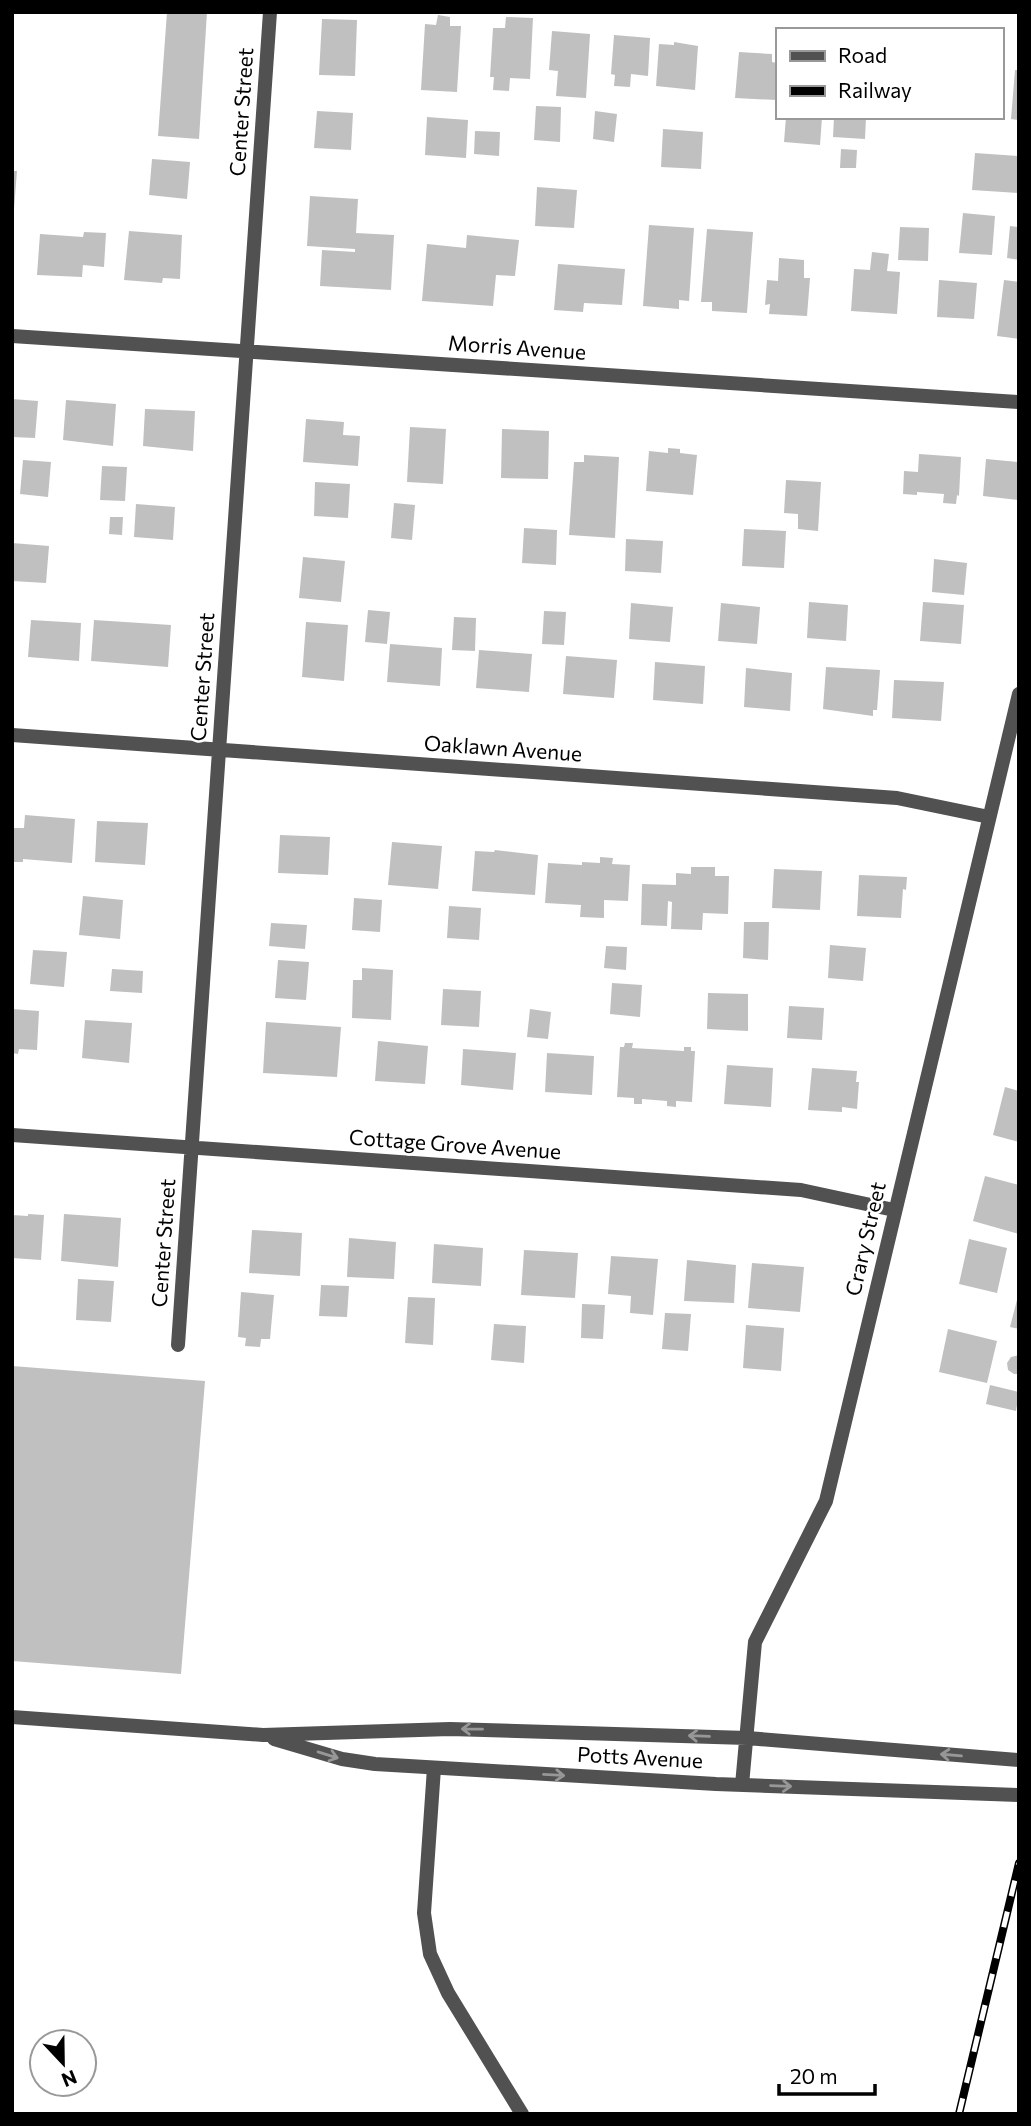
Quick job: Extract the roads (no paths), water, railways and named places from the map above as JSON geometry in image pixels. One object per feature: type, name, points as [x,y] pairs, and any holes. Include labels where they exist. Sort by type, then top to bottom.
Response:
[{"type":"street","name":"Center Street","points":[[178,1345],[270,12]]},
{"type":"street","name":"Morris Avenue","points":[[12,336],[1019,402]]},
{"type":"street","name":"Crary Street","points":[[742,1785],[755,1642],[826,1501],[1019,694]]},
{"type":"street","name":"Oaklawn Avenue","points":[[12,735],[897,798],[989,817]]},
{"type":"street","name":"Cottage Grove Avenue","points":[[12,1135],[801,1190],[894,1210]]},
{"type":"street","name":"Potts Avenue","points":[[12,1717],[263,1735],[450,1729],[747,1738],[1019,1760]]},
{"type":"street","name":"Potts Avenue","points":[[263,1735],[342,1759],[375,1764],[742,1785],[1019,1795]]},
{"type":"street","points":[[434,1768],[424,1913],[430,1954],[448,1993],[522,2114]]},
{"type":"railway","points":[[959,2114],[1019,1863]]}]
